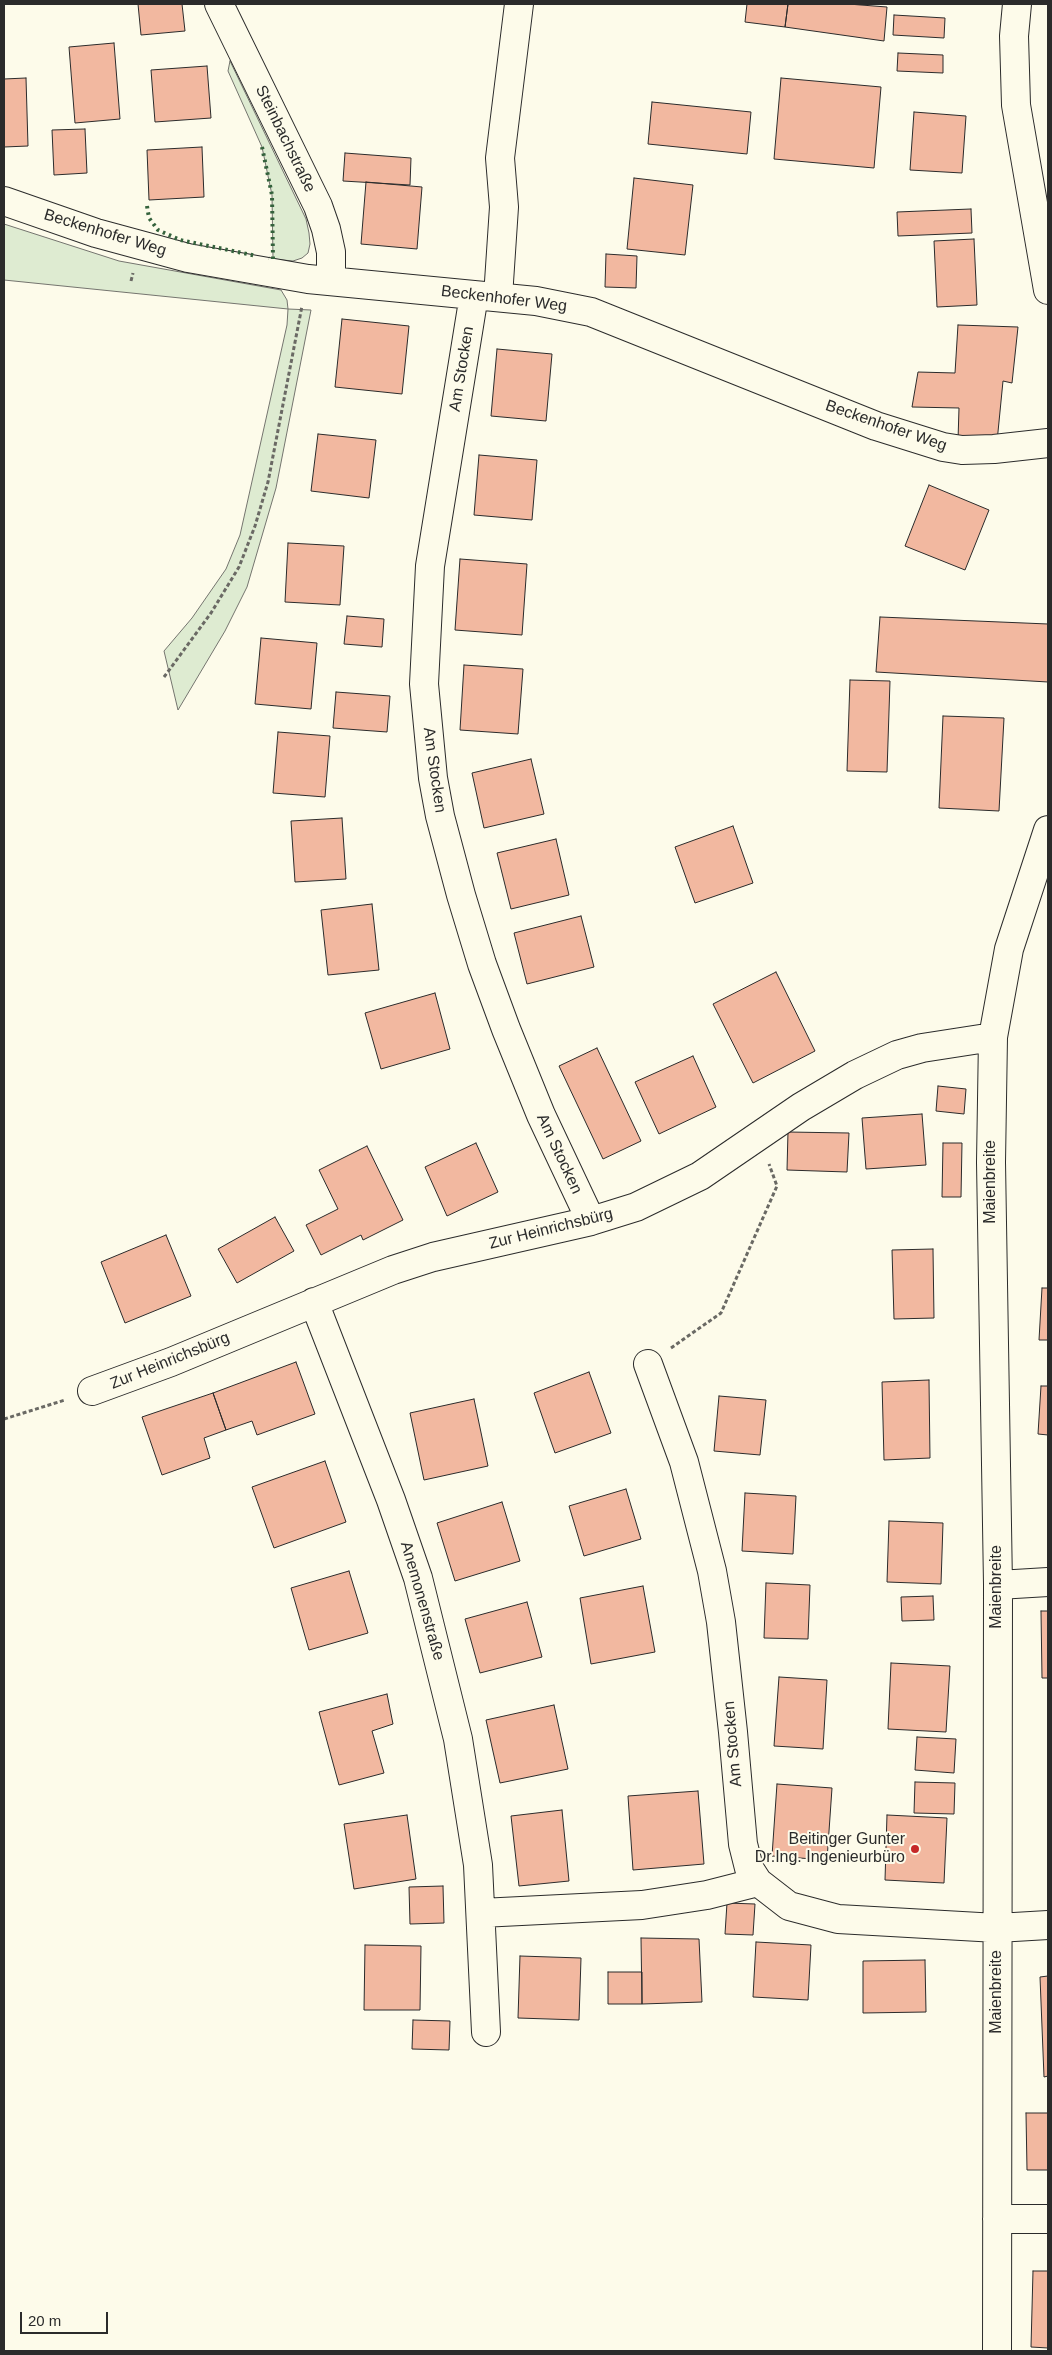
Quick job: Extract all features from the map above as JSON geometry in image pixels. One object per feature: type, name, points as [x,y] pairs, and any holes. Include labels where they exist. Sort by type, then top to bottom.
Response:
[{"type":"street","name":"Steinbachstraße","points":[[219,4],[318,206],[331,252],[319,280]]},
{"type":"street","name":"Am Stocken","points":[[519,4],[500,158],[504,207],[430,566],[424,684],[433,778],[440,816],[461,896],[486,974],[541,1115],[590,1221]]},
{"type":"street","points":[[1017,4],[1014,36],[1016,105],[1048,290]]},
{"type":"street","name":"Beckenhofer Weg","points":[[4,201],[139,246],[188,258],[319,280],[536,301],[592,312],[876,426],[943,448],[994,449],[1048,442]]},
{"type":"street","name":"Maienbreite","points":[[997,2351],[998,1585],[991,1162],[993,1037],[1009,948],[1048,830]]},
{"type":"street","name":"Zur Heinrichsbürg","points":[[92,1391],[171,1362],[394,1270],[434,1257],[590,1221],[636,1207],[700,1176],[801,1107],[854,1075],[897,1055],[946,1043],[993,1037]]},
{"type":"street","name":"Anemonenstraße","points":[[314,1302],[381,1473],[418,1578],[458,1739],[478,1865],[486,2032]]},
{"type":"street","name":"Am Stocken","points":[[648,1364],[684,1462],[712,1571],[721,1622],[742,1844],[749,1868],[758,1882],[789,1906],[838,1919],[997,1928],[1048,1925]]},
{"type":"street","points":[[998,1585],[1048,1582]]},
{"type":"street","points":[[481,1913],[660,1902],[707,1895],[758,1882]]},
{"type":"street","points":[[997,2220],[1048,2219]]},
{"type":"path","points":[[164,677],[221,598],[239,567],[255,526],[268,482],[319,280]]},
{"type":"path","points":[[648,1364],[721,1313],[777,1186],[759,1137]]},
{"type":"path","points":[[4,1419],[92,1391]]},
{"type":"green space","points":[[230,61],[306,219],[310,244],[308,253],[302,258],[293,261],[273,259],[272,195],[262,147],[228,71]]},
{"type":"green space","points":[[4,224],[119,261],[281,290],[287,300],[288,309],[4,280]]},
{"type":"green space","points":[[288,309],[311,310],[276,488],[247,587],[225,631],[178,710],[164,651],[192,618],[226,569],[240,535],[287,325]]},
{"type":"building","points":[[138,4],[182,4],[185,31],[141,35]]},
{"type":"building","points":[[747,4],[788,4],[785,27],[745,22]]},
{"type":"building","points":[[788,4],[848,4],[887,7],[884,41],[785,27]]},
{"type":"building","points":[[894,15],[945,18],[944,38],[893,35]]},
{"type":"building","points":[[114,43],[120,119],[75,123],[69,47]]},
{"type":"building","points":[[898,53],[943,55],[943,73],[897,71]]},
{"type":"building","points":[[207,66],[211,118],[155,122],[151,70]]},
{"type":"building","points":[[26,78],[28,146],[4,147],[4,79]]},
{"type":"building","points":[[781,78],[881,87],[874,168],[774,159]]},
{"type":"building","points":[[652,102],[751,112],[747,154],[648,144]]},
{"type":"building","points":[[914,112],[966,116],[962,173],[910,170]]},
{"type":"building","points":[[85,129],[87,173],[54,175],[52,130]]},
{"type":"building","points":[[202,147],[204,197],[149,200],[147,150]]},
{"type":"building","points":[[345,153],[411,158],[410,185],[343,181]]},
{"type":"building","points":[[634,178],[693,185],[685,255],[627,249]]},
{"type":"building","points":[[366,182],[422,187],[417,249],[361,244]]},
{"type":"building","points":[[971,209],[972,233],[898,236],[897,212]]},
{"type":"building","points":[[974,239],[977,305],[937,307],[934,241]]},
{"type":"building","points":[[606,254],[637,256],[636,288],[605,287]]},
{"type":"building","points":[[342,319],[409,326],[402,394],[335,387]]},
{"type":"building","points":[[958,325],[1018,327],[1012,383],[1003,381],[997,442],[958,440],[959,408],[912,407],[918,372],[955,373]]},
{"type":"building","points":[[497,349],[552,354],[546,421],[491,416]]},
{"type":"building","points":[[318,434],[376,440],[369,498],[311,491]]},
{"type":"building","points":[[479,455],[537,460],[532,520],[474,515]]},
{"type":"building","points":[[929,485],[989,510],[965,570],[905,546]]},
{"type":"building","points":[[288,543],[344,546],[340,605],[285,602]]},
{"type":"building","points":[[460,559],[527,564],[522,635],[455,630]]},
{"type":"building","points":[[347,616],[384,619],[382,647],[344,644]]},
{"type":"building","points":[[880,617],[1048,624],[1048,682],[876,672]]},
{"type":"building","points":[[261,638],[317,643],[311,709],[255,704]]},
{"type":"building","points":[[464,665],[523,669],[518,734],[460,730]]},
{"type":"building","points":[[850,680],[890,681],[887,772],[847,771]]},
{"type":"building","points":[[336,692],[390,696],[387,732],[333,728]]},
{"type":"building","points":[[943,716],[1004,718],[999,811],[939,808]]},
{"type":"building","points":[[278,732],[330,736],[325,797],[273,793]]},
{"type":"building","points":[[531,759],[544,814],[484,828],[472,773]]},
{"type":"building","points":[[342,818],[346,879],[295,882],[291,821]]},
{"type":"building","points":[[733,826],[753,883],[695,903],[675,847]]},
{"type":"building","points":[[556,839],[569,895],[511,909],[497,853]]},
{"type":"building","points":[[372,904],[379,970],[328,975],[321,910]]},
{"type":"building","points":[[581,916],[594,967],[527,984],[514,933]]},
{"type":"building","points":[[776,972],[815,1051],[753,1083],[713,1004]]},
{"type":"building","points":[[435,993],[450,1049],[381,1069],[365,1013]]},
{"type":"building","points":[[597,1048],[641,1141],[603,1159],[559,1066]]},
{"type":"building","points":[[693,1056],[716,1107],[659,1134],[635,1082]]},
{"type":"building","points":[[938,1086],[966,1089],[964,1114],[936,1111]]},
{"type":"building","points":[[922,1114],[926,1165],[866,1169],[862,1118]]},
{"type":"building","points":[[788,1132],[849,1133],[847,1172],[787,1170]]},
{"type":"building","points":[[476,1143],[498,1192],[447,1216],[425,1167]]},
{"type":"building","points":[[943,1143],[962,1143],[961,1197],[942,1197]]},
{"type":"building","points":[[367,1146],[403,1220],[363,1240],[361,1235],[321,1255],[306,1225],[338,1209],[319,1170]]},
{"type":"building","points":[[275,1217],[294,1251],[237,1283],[218,1249]]},
{"type":"building","points":[[166,1235],[191,1296],[125,1323],[101,1262]]},
{"type":"building","points":[[933,1249],[934,1318],[894,1319],[892,1250]]},
{"type":"building","points":[[1042,1288],[1048,1288],[1048,1340],[1039,1340]]},
{"type":"building","points":[[296,1362],[315,1414],[257,1435],[252,1421],[226,1430],[213,1393]]},
{"type":"building","points":[[589,1372],[611,1433],[555,1453],[534,1393]]},
{"type":"building","points":[[929,1380],[930,1458],[884,1460],[882,1382]]},
{"type":"building","points":[[1041,1386],[1048,1386],[1048,1435],[1038,1434]]},
{"type":"building","points":[[213,1393],[226,1430],[204,1438],[210,1458],[162,1475],[142,1417]]},
{"type":"building","points":[[719,1396],[766,1400],[760,1455],[714,1451]]},
{"type":"building","points":[[474,1399],[488,1466],[424,1480],[410,1413]]},
{"type":"building","points":[[325,1461],[346,1522],[274,1548],[252,1487]]},
{"type":"building","points":[[626,1489],[641,1539],[584,1556],[569,1506]]},
{"type":"building","points":[[745,1493],[796,1496],[793,1554],[742,1551]]},
{"type":"building","points":[[502,1502],[520,1561],[455,1581],[437,1523]]},
{"type":"building","points":[[889,1521],[943,1523],[941,1584],[887,1582]]},
{"type":"building","points":[[349,1571],[368,1633],[309,1650],[291,1588]]},
{"type":"building","points":[[766,1583],[810,1585],[808,1639],[764,1638]]},
{"type":"building","points":[[643,1586],[655,1652],[591,1664],[580,1598]]},
{"type":"building","points":[[933,1596],[934,1620],[902,1621],[901,1597]]},
{"type":"building","points":[[527,1602],[542,1657],[480,1673],[465,1619]]},
{"type":"building","points":[[1041,1611],[1048,1611],[1048,1678],[1042,1678]]},
{"type":"building","points":[[891,1663],[950,1666],[946,1732],[888,1729]]},
{"type":"building","points":[[779,1677],[827,1680],[823,1749],[774,1746]]},
{"type":"building","points":[[387,1694],[393,1724],[372,1731],[384,1773],[339,1785],[319,1712]]},
{"type":"building","points":[[554,1705],[568,1769],[500,1783],[486,1720]]},
{"type":"building","points":[[917,1737],[956,1739],[954,1773],[915,1770]]},
{"type":"building","points":[[915,1782],[955,1783],[954,1814],[914,1813]]},
{"type":"building","points":[[777,1784],[832,1788],[827,1860],[772,1856]]},
{"type":"building","points":[[698,1791],[704,1864],[633,1870],[628,1796]]},
{"type":"building","points":[[562,1810],[569,1881],[519,1886],[511,1816]]},
{"type":"building","points":[[407,1815],[416,1879],[354,1889],[344,1824]]},
{"type":"building","points":[[887,1815],[947,1818],[944,1883],[885,1880]]},
{"type":"building","points":[[443,1886],[444,1923],[410,1924],[409,1887]]},
{"type":"building","points":[[727,1903],[755,1904],[753,1935],[725,1934]]},
{"type":"building","points":[[641,1938],[699,1939],[702,2002],[642,2004]]},
{"type":"building","points":[[756,1942],[811,1945],[808,2000],[753,1997]]},
{"type":"building","points":[[365,1945],[421,1946],[420,2010],[364,2010]]},
{"type":"building","points":[[520,1956],[581,1958],[579,2020],[518,2018]]},
{"type":"building","points":[[925,1960],[926,2012],[863,2013],[863,1961]]},
{"type":"building","points":[[608,1972],[642,1972],[642,2004],[608,2004]]},
{"type":"building","points":[[1048,1976],[1048,2076],[1044,2077],[1040,1977]]},
{"type":"building","points":[[413,2020],[450,2021],[449,2050],[412,2049]]},
{"type":"building","points":[[1026,2113],[1048,2113],[1048,2170],[1027,2170]]},
{"type":"building","points":[[1033,2271],[1048,2271],[1048,2348],[1031,2347]]},
{"type":"hedge","points":[[262,147],[272,195],[273,259],[269,258]]},
{"type":"hedge","points":[[147,206],[149,218],[158,230],[180,240],[257,256]]},
{"type":"place","name":"Beitinger Gunter Dr.Ing. Ingenieurbüro","points":[[915,1849]]}]
